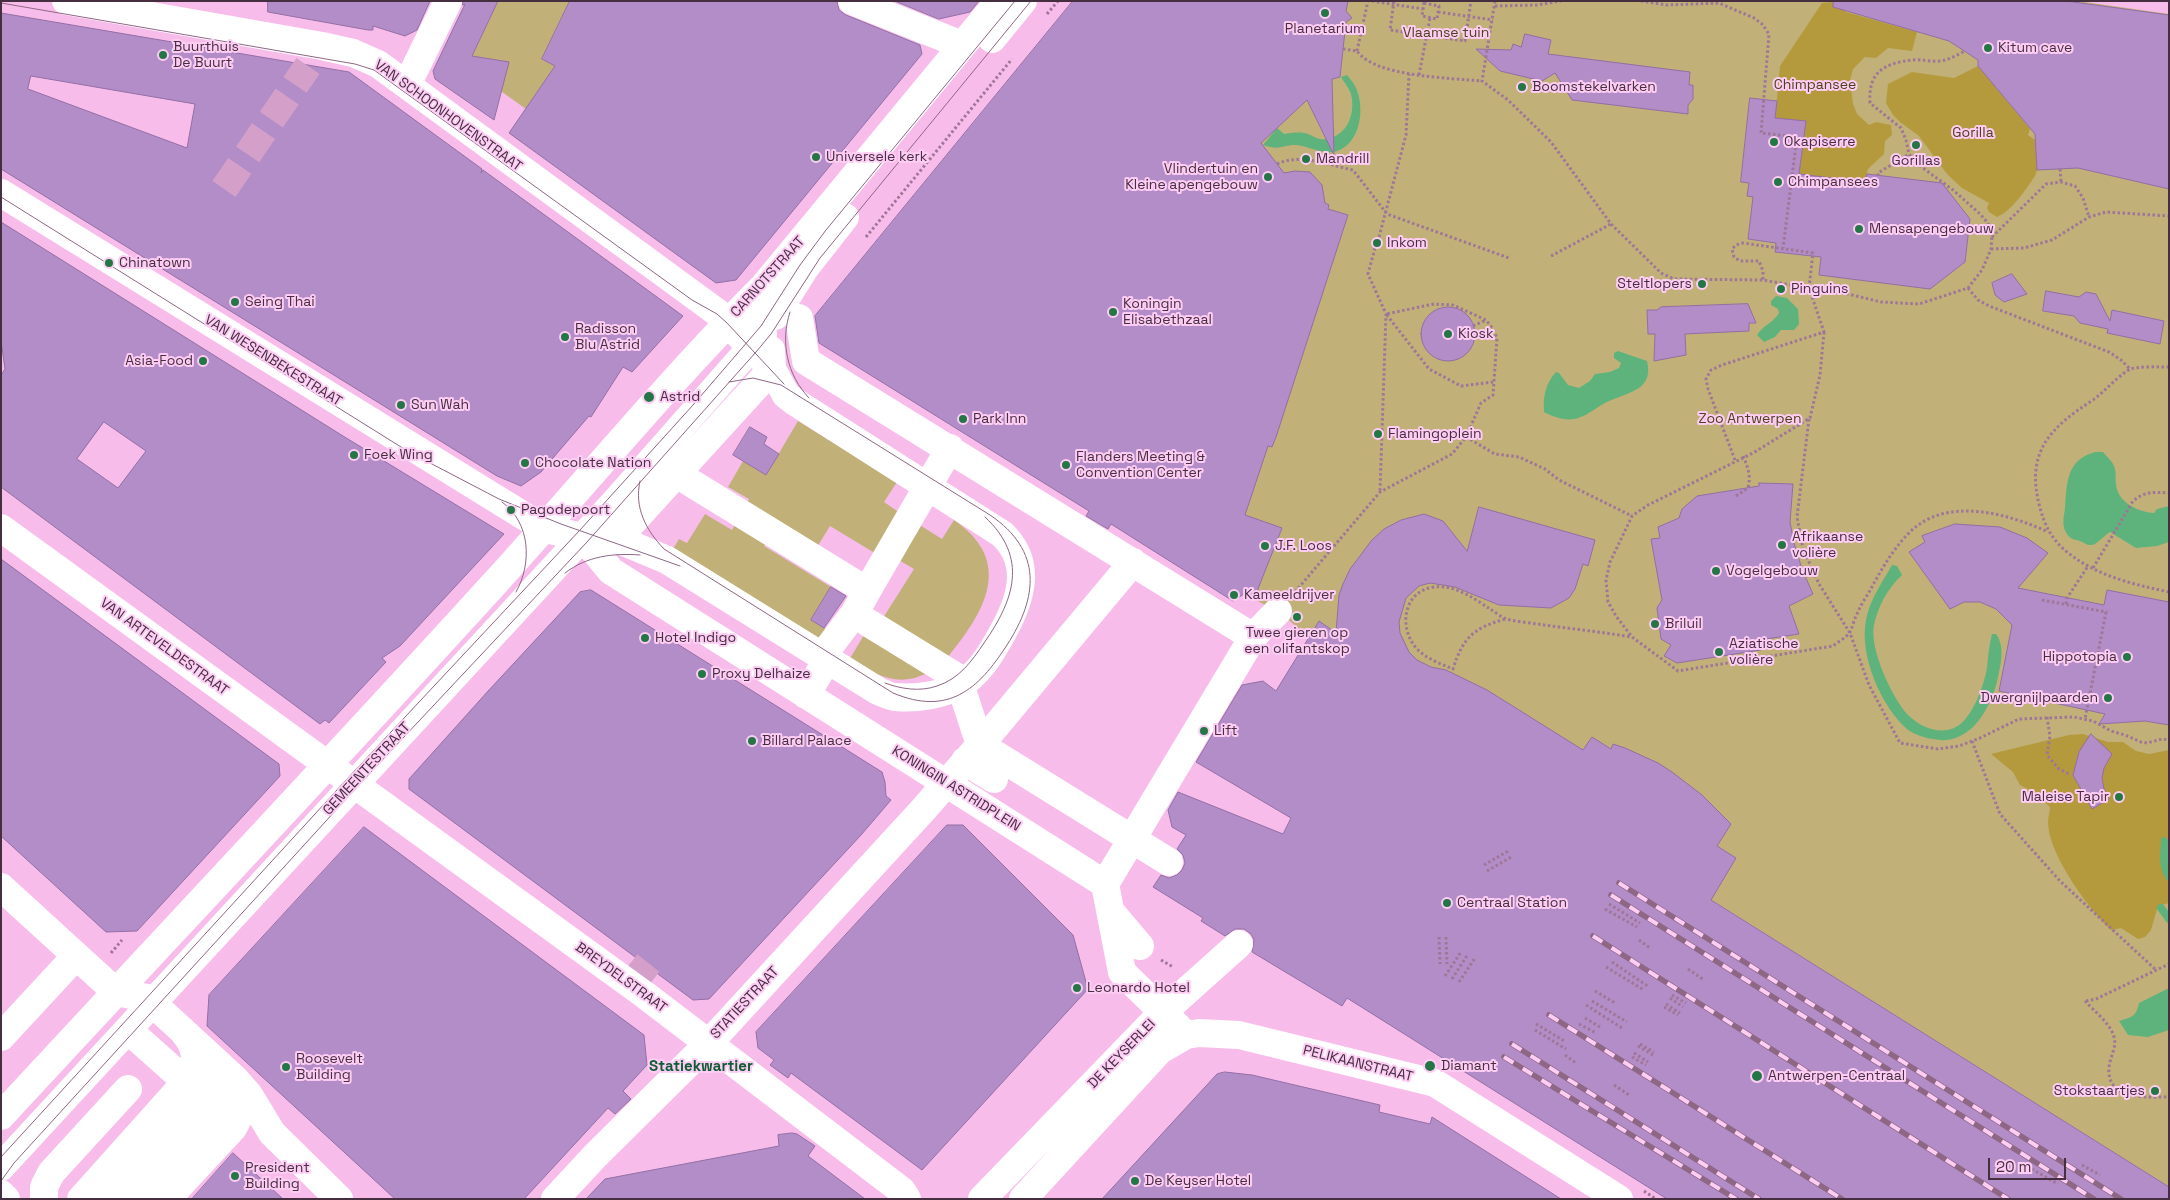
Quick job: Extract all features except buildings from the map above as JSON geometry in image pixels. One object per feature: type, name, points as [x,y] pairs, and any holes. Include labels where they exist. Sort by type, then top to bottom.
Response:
[{"type":"street","name":"VAN SCHOONHOVENSTRAAT","points":[[66,1],[315,56],[365,57],[407,85],[728,322]]},
{"type":"street","points":[[407,85],[448,1]]},
{"type":"street","points":[[852,1],[952,41],[960,48]]},
{"type":"street","name":"CARNOTSTRAAT","points":[[728,322],[764,286],[999,1]]},
{"type":"street","name":"CARNOTSTRAAT","points":[[728,322],[787,317],[805,268],[1023,1]]},
{"type":"street","name":"VAN WESENBEKESTRAAT","points":[[1,193],[545,529]]},
{"type":"street","points":[[583,536],[752,347],[787,317]]},
{"type":"street","points":[[617,539],[772,369],[771,334],[787,317]]},
{"type":"street","points":[[787,317],[806,361],[950,448],[1253,637]]},
{"type":"street","points":[[1,1116],[328,766],[545,529],[728,322],[772,369],[786,395],[795,402],[1002,534],[1015,550],[1021,572],[1019,596],[1011,618],[984,663],[960,684],[940,693],[894,698],[878,691],[827,660],[667,560],[617,539],[583,536],[545,529]]},
{"type":"street","points":[[806,695],[827,660],[826,651],[860,603],[950,448]]},
{"type":"street","points":[[688,481],[860,603],[955,676],[960,684],[973,753],[994,779]]},
{"type":"street","name":"VAN ARTEVELDESTRAAT","points":[[1,528],[328,766]]},
{"type":"street","name":"KONINGIN ASTRIDPLEIN","points":[[583,536],[612,571],[806,695],[938,793],[1105,884]]},
{"type":"street","name":"GEMEENTESTRAAT","points":[[27,1183],[152,1003],[583,536]]},
{"type":"street","points":[[973,753],[1132,562]]},
{"type":"street","points":[[1239,944],[1163,1012],[1122,972],[1105,884],[1253,637],[1278,611]]},
{"type":"street","points":[[973,753],[1133,840],[1169,862]]},
{"type":"street","name":"STATIESTRAAT","points":[[556,1199],[595,1156],[709,1043],[973,753]]},
{"type":"street","name":"BREYDELSTRAAT","points":[[328,766],[645,995],[902,1191],[907,1199]]},
{"type":"street","points":[[1,887],[116,992],[147,998],[180,1048],[238,1085],[242,1095],[242,1107],[239,1118],[233,1128],[167,1199]]},
{"type":"street","points":[[1111,912],[1140,946]]},
{"type":"street","points":[[1,1037],[76,956]]},
{"type":"street","name":"DE KEYSERLEI","points":[[982,1199],[1163,1012],[1186,1035],[1174,1040],[1150,1061],[1023,1199]]},
{"type":"street","name":"PELIKAANSTRAAT","points":[[1186,1035],[1199,1033],[1239,1035],[1435,1083],[1619,1199]]},
{"type":"street","points":[[80,1199],[192,1075],[196,1064],[195,1052],[191,1041],[180,1048],[122,1063]]},
{"type":"street","points":[[180,1048],[182,1078]]},
{"type":"street","points":[[109,1199],[208,1089],[211,1067],[207,1056],[180,1048]]},
{"type":"street","points":[[138,1199],[224,1103],[227,1092],[223,1070],[180,1048]]},
{"type":"street","points":[[180,1048],[243,1087],[265,1125],[338,1199]]},
{"type":"street","points":[[27,1183],[51,1173],[128,1090]]},
{"type":"street","points":[[1,1194],[6,1199]]},
{"type":"path","points":[[1046,16],[1058,1]]},
{"type":"path","points":[[1368,1],[1357,51],[1362,59],[1378,66],[1409,74],[1482,81],[1508,100],[1551,142],[1611,224],[1661,272],[1674,279],[1763,280],[1844,293],[1881,302],[1919,304],[1968,288],[1982,270],[1991,250],[1992,237],[1988,223],[1953,190],[1916,163],[1909,154],[1901,128],[1875,109],[1870,103],[1869,90],[1873,77],[1880,70],[1903,62],[1946,60],[1965,52]]},
{"type":"path","points":[[1372,1],[1423,9]]},
{"type":"path","points":[[1394,3],[1390,30],[1465,41],[1471,1]]},
{"type":"path","points":[[1482,81],[1496,1]]},
{"type":"path","points":[[1495,6],[1537,5],[1560,1]]},
{"type":"path","points":[[1641,1],[1667,5],[1719,3],[1754,18],[1762,24],[1769,34],[1760,133],[1797,136],[1783,248]]},
{"type":"path","points":[[1424,3],[1440,6],[1437,19],[1422,16],[1423,9],[1424,3]]},
{"type":"path","points":[[1438,12],[1493,20]]},
{"type":"path","points":[[1419,75],[1430,18]]},
{"type":"path","points":[[1343,49],[1357,51]]},
{"type":"path","points":[[862,242],[1017,53]]},
{"type":"path","points":[[1379,238],[1387,214],[1406,136],[1409,74]]},
{"type":"path","points":[[1878,176],[1878,173],[1909,154]]},
{"type":"path","points":[[1277,164],[1288,158],[1300,158],[1353,170],[1387,214],[1509,258]]},
{"type":"path","points":[[2060,169],[2061,182]]},
{"type":"path","points":[[1992,237],[2046,184],[2061,182],[2075,186],[2083,198],[2089,217]]},
{"type":"path","points":[[1991,250],[2024,248],[2052,240],[2089,217],[2106,212],[2169,216]]},
{"type":"path","points":[[1552,256],[1611,224]]},
{"type":"path","points":[[1763,280],[1760,261],[1740,261],[1734,257],[1732,250],[1736,245],[1743,243],[1813,253],[1809,288],[1824,332],[1820,375],[1810,418],[1797,516],[1803,549],[1819,584],[1850,633],[1869,685],[1900,743],[1938,749],[1972,741],[2019,719],[2047,717],[2074,717],[2093,721],[2110,732],[2124,735],[2140,742],[2169,740]]},
{"type":"path","points":[[1376,248],[1368,274],[1386,314],[1429,369],[1462,386],[1493,382]]},
{"type":"path","points":[[1968,288],[1978,300],[1989,306],[2109,352],[2122,360],[2130,369]]},
{"type":"path","points":[[1278,611],[1380,492],[1452,454],[1466,437],[1481,403],[1493,395],[1497,338],[1493,328],[1486,320],[1453,305],[1434,304],[1386,314]]},
{"type":"path","points":[[1434,304],[1436,310]]},
{"type":"path","points":[[1380,492],[1386,314]]},
{"type":"path","points":[[1473,326],[1486,320]]},
{"type":"path","points":[[1735,460],[1708,389],[1706,379],[1711,370],[1824,332]]},
{"type":"path","points":[[2048,532],[2038,498],[2035,474],[2037,458],[2045,441],[2058,426],[2102,394],[2130,369],[2169,367]]},
{"type":"path","points":[[1810,418],[1743,456],[1648,505],[1632,516],[1610,562],[1606,593],[1612,609],[1632,637],[1678,671],[1833,646],[1850,633],[1857,612],[1900,544],[1912,530],[1929,519],[1948,513],[1968,511],[1990,513],[2034,526],[2048,532],[2067,552],[2092,568],[2118,580],[2169,592]]},
{"type":"path","points":[[1466,437],[1496,454],[1519,457],[1545,469],[1559,480],[1632,516]]},
{"type":"path","points":[[1736,496],[1741,495],[1748,488],[1750,481],[1749,470],[1743,456]]},
{"type":"path","points":[[2092,568],[2130,505],[2142,494],[2153,492],[2169,494]]},
{"type":"path","points":[[2066,604],[2067,598],[2088,566]]},
{"type":"path","points":[[1505,619],[1467,595],[1449,588],[1436,586],[1425,589],[1417,594],[1409,604],[1406,630],[1418,650],[1430,659],[1453,669],[1458,652],[1471,634],[1486,624],[1505,619],[1632,637]]},
{"type":"path","points":[[2042,600],[2106,612],[2085,719]]},
{"type":"path","points":[[2047,717],[2050,736],[2047,754],[2059,769],[2069,774]]},
{"type":"path","points":[[1972,741],[2000,814],[2060,881],[2156,970]]},
{"type":"path","points":[[1484,865],[1510,850]]},
{"type":"path","points":[[1486,871],[1513,856]]},
{"type":"path","points":[[1605,909],[1638,925],[1609,904]]},
{"type":"path","points":[[1439,937],[1440,964]]},
{"type":"path","points":[[1446,937],[1447,964]]},
{"type":"path","points":[[1639,941],[1650,948]]},
{"type":"path","points":[[1445,976],[1461,952]]},
{"type":"path","points":[[1452,979],[1468,954]]},
{"type":"path","points":[[1459,982],[1475,958]]},
{"type":"path","points":[[1612,962],[1649,987]]},
{"type":"path","points":[[2169,964],[2096,999],[2085,1001],[2113,1032],[2115,1039],[2114,1048],[2109,1067],[2109,1076],[2113,1085],[2128,1095],[2169,1096]]},
{"type":"path","points":[[1606,967],[1644,990]]},
{"type":"path","points":[[1616,967],[1632,977]]},
{"type":"path","points":[[1688,970],[1703,980]]},
{"type":"path","points":[[1612,972],[1628,982]]},
{"type":"path","points":[[1595,991],[1615,1003]]},
{"type":"path","points":[[1671,996],[1685,1005]]},
{"type":"path","points":[[1592,1000],[1627,1022]]},
{"type":"path","points":[[1586,1005],[1622,1028]]},
{"type":"path","points":[[1665,1005],[1679,1014]]},
{"type":"path","points":[[1585,1018],[1600,1027]]},
{"type":"path","points":[[1536,1024],[1566,1042]]},
{"type":"path","points":[[1580,1024],[1596,1033]]},
{"type":"path","points":[[1535,1030],[1566,1048]]},
{"type":"path","points":[[1639,1045],[1653,1054]]},
{"type":"path","points":[[1633,1055],[1647,1064]]},
{"type":"path","points":[[1565,1056],[1576,1063]]},
{"type":"path","points":[[1613,1086],[1629,1096]]},
{"type":"path","points":[[2027,1158],[2063,1178]]},
{"type":"path","points":[[2022,1164],[2058,1184]]},
{"type":"path","points":[[2082,1165],[2100,1175]]},
{"type":"green space","points":[[498,1],[570,1],[542,59],[555,66],[526,109],[467,67]]},
{"type":"green space","name":"Zoo Antwerpen","points":[[1229,1],[2078,1],[2169,14],[2169,1187],[1531,787],[1309,638],[1283,615],[1254,599],[1256,594],[1241,589],[1239,597],[1232,600]]},
{"type":"green space","name":"Chimpansee","points":[[1843,1],[1846,12],[1917,32],[1912,51],[1888,48],[1876,58],[1865,57],[1853,69],[1850,80],[1853,104],[1857,114],[1869,125],[1876,122],[1891,125],[1892,135],[1885,141],[1884,154],[1868,169],[1865,182],[1799,174],[1806,121],[1775,118],[1780,66],[1822,3]]},
{"type":"green space","name":"Gorilla","points":[[1978,66],[2030,129],[2028,135],[2035,140],[2037,170],[2035,176],[2014,204],[1997,217],[1989,212],[1987,208],[1989,203],[1962,188],[1947,174],[1919,136],[1893,115],[1886,103],[1888,84],[1912,72],[1954,78]]},
{"type":"green space","points":[[798,421],[897,482],[884,502],[903,515],[878,555],[830,526],[814,552],[744,509],[749,499],[728,487],[743,461],[766,475]]},
{"type":"green space","points":[[705,514],[732,530],[737,521],[768,539],[764,546],[831,587],[811,620],[831,632],[824,643],[673,549],[679,539],[687,543]]},
{"type":"green space","points":[[954,520],[973,536],[984,553],[989,570],[988,588],[982,605],[973,623],[947,658],[883,618],[914,569],[897,559],[918,524],[942,539]]},
{"type":"green space","points":[[867,630],[932,670],[920,676],[899,680],[870,671],[849,660]]},
{"type":"green space","points":[[2083,734],[2108,742],[2123,742],[2136,751],[2149,754],[2169,750],[2169,903],[2158,906],[2151,930],[2145,937],[2138,939],[2121,928],[2111,930],[2091,908],[2071,880],[2055,849],[2048,822],[2050,807],[2033,792],[2020,785],[2013,772],[1991,754],[2069,735]]},
{"type":"shaded area","points":[[1347,75],[1359,96],[1360,115],[1356,133],[1345,147],[1337,151],[1322,152],[1296,145],[1277,148],[1263,145],[1277,128],[1284,134],[1304,133],[1323,139],[1339,134],[1348,123],[1352,109],[1351,94],[1341,77]]},
{"type":"shaded area","points":[[1776,296],[1787,298],[1798,309],[1799,324],[1794,330],[1781,330],[1775,337],[1764,342],[1757,335],[1779,313],[1778,309],[1771,305],[1771,301]]},
{"type":"shaded area","points":[[1618,351],[1647,361],[1647,378],[1643,384],[1632,392],[1605,403],[1582,417],[1574,419],[1560,418],[1544,412],[1544,401],[1549,381],[1556,372],[1559,373],[1568,385],[1579,388],[1590,381],[1595,374],[1610,372],[1619,368],[1621,363],[1614,358],[1614,353]]},
{"type":"shaded area","points":[[2095,452],[2103,452],[2112,462],[2115,469],[2117,490],[2129,505],[2141,511],[2154,513],[2157,509],[2169,506],[2169,542],[2157,546],[2136,548],[2110,532],[2095,544],[2090,545],[2068,536],[2063,521],[2066,490],[2070,474],[2078,461]]},
{"type":"shaded area","points":[[1892,565],[1897,566],[1902,575],[1884,598],[1878,611],[1873,635],[1878,659],[1889,685],[1902,707],[1915,721],[1930,729],[1938,730],[1954,728],[1961,724],[1974,706],[1982,687],[1992,634],[1996,634],[1999,639],[2002,651],[2001,664],[1989,705],[1975,725],[1957,738],[1945,740],[1930,739],[1908,730],[1889,708],[1874,680],[1866,649],[1866,620],[1873,598]]},
{"type":"shaded area","points":[[2164,837],[2169,840],[2169,882],[2165,878],[2160,863],[2161,838]]},
{"type":"shaded area","points":[[2169,988],[2169,1030],[2148,1037],[2128,1035],[2119,1021],[2133,1016],[2139,1003]]},
{"type":"waterway","points":[[2161,908],[2169,919]]},
{"type":"tunnel","points":[[224,189],[308,66]]},
{"type":"tunnel","points":[[631,985],[654,956]]},
{"type":"tram line","points":[[1,1157],[693,405],[761,326],[800,265],[826,230],[1015,1]]},
{"type":"tram line","points":[[1,1181],[14,1163],[357,787],[587,542],[756,352],[771,334],[820,258],[1031,1]]},
{"type":"tram line","points":[[1,3],[355,64],[374,70],[692,300],[717,314],[784,384]]},
{"type":"tram line","points":[[1,197],[409,452],[499,499],[561,524],[680,566]]},
{"type":"tram line","points":[[790,312],[786,335],[788,358],[795,379],[809,398]]},
{"type":"tram line","points":[[640,481],[639,500],[643,518],[652,534],[664,549],[893,693],[930,702],[946,700],[973,686],[985,675],[1007,645],[1017,627],[1025,610],[1029,592],[1030,576],[1027,559],[1019,544],[1007,529],[990,515],[781,385],[753,378],[729,382]]},
{"type":"tram line","points":[[502,502],[519,521],[526,544],[525,569],[516,592]]},
{"type":"tram line","points":[[885,683],[897,687],[917,689],[931,688],[945,683],[970,663],[994,627],[1009,595],[1012,564],[1008,548],[999,532],[985,517]]},
{"type":"tram line","points":[[565,573],[591,559],[610,555],[640,555]]},
{"type":"railway","points":[[1619,883],[2121,1199]]},
{"type":"railway","points":[[1611,895],[2094,1199]]},
{"type":"railway","points":[[1593,936],[2008,1199]]},
{"type":"railway","points":[[1549,1015],[1842,1199]]},
{"type":"railway","points":[[1512,1044],[1759,1199]]},
{"type":"railway","points":[[1504,1057],[1736,1199]]},
{"type":"place","name":"Planetarium","points":[[1325,13]]},
{"type":"place","name":"Kitum cave","points":[[1988,48]]},
{"type":"place","name":"Buurthuis De Buurt","points":[[163,55]]},
{"type":"place","name":"Boomstekelvarken","points":[[1522,87]]},
{"type":"place","name":"Okapiserre","points":[[1774,142]]},
{"type":"place","name":"Gorillas","points":[[1916,145]]},
{"type":"place","name":"Universele kerk","points":[[816,157]]},
{"type":"place","name":"Mandrill","points":[[1306,159]]},
{"type":"place","name":"Vlindertuin en Kleine apengebouw","points":[[1268,177]]},
{"type":"place","name":"Chimpansees","points":[[1778,182]]},
{"type":"place","name":"Mensapengebouw","points":[[1859,229]]},
{"type":"place","name":"Inkom","points":[[1377,243]]},
{"type":"place","name":"Chinatown","points":[[109,263]]},
{"type":"place","name":"Steltlopers","points":[[1702,284]]},
{"type":"place","name":"Pinguins","points":[[1781,289]]},
{"type":"place","name":"Seing Thai","points":[[235,302]]},
{"type":"place","name":"Koningin Elisabethzaal","points":[[1113,312]]},
{"type":"place","name":"Kiosk","points":[[1448,334]]},
{"type":"place","name":"Radisson Blu Astrid","points":[[565,337]]},
{"type":"place","name":"Asia-Food","points":[[203,361]]},
{"type":"place","name":"Astrid","points":[[649,397]]},
{"type":"place","name":"Sun Wah","points":[[401,405]]},
{"type":"place","name":"Park Inn","points":[[963,419]]},
{"type":"place","name":"Flamingoplein","points":[[1378,434]]},
{"type":"place","name":"Foek Wing","points":[[354,455]]},
{"type":"place","name":"Chocolate Nation","points":[[525,463]]},
{"type":"place","name":"Flanders Meeting & Convention Center","points":[[1066,465]]},
{"type":"place","name":"Pagodepoort","points":[[511,510]]},
{"type":"place","name":"Afrikaanse volière","points":[[1782,545]]},
{"type":"place","name":"J.F. Loos","points":[[1265,546]]},
{"type":"place","name":"Vogelgebouw","points":[[1716,571]]},
{"type":"place","name":"Kameeldrijver","points":[[1234,595]]},
{"type":"place","name":"Twee gieren op een olifantskop","points":[[1297,617]]},
{"type":"place","name":"Briluil","points":[[1655,624]]},
{"type":"place","name":"Hotel Indigo","points":[[645,638]]},
{"type":"place","name":"Aziatische volière","points":[[1719,652]]},
{"type":"place","name":"Hippotopia","points":[[2127,657]]},
{"type":"place","name":"Proxy Delhaize","points":[[702,674]]},
{"type":"place","name":"Dwergnijlpaarden","points":[[2108,698]]},
{"type":"place","name":"Lift","points":[[1204,731]]},
{"type":"place","name":"Billard Palace","points":[[752,741]]},
{"type":"place","name":"Maleise Tapir","points":[[2119,797]]},
{"type":"place","name":"Centraal Station","points":[[1447,903]]},
{"type":"place","name":"Leonardo Hotel","points":[[1077,988]]},
{"type":"place","name":"Diamant","points":[[1430,1066]]},
{"type":"place","name":"Roosevelt Building","points":[[286,1067]]},
{"type":"place","name":"Antwerpen-Centraal","points":[[1757,1076]]},
{"type":"place","name":"Stokstaartjes","points":[[2155,1091]]},
{"type":"place","name":"President Building","points":[[235,1176]]},
{"type":"place","name":"De Keyser Hotel","points":[[1135,1181]]},
{"type":"district","name":"Statiekwartier","points":[[701,1067]]},
{"type":"park label","name":"Vlaamse tuin","points":[[1446,33]]}]
